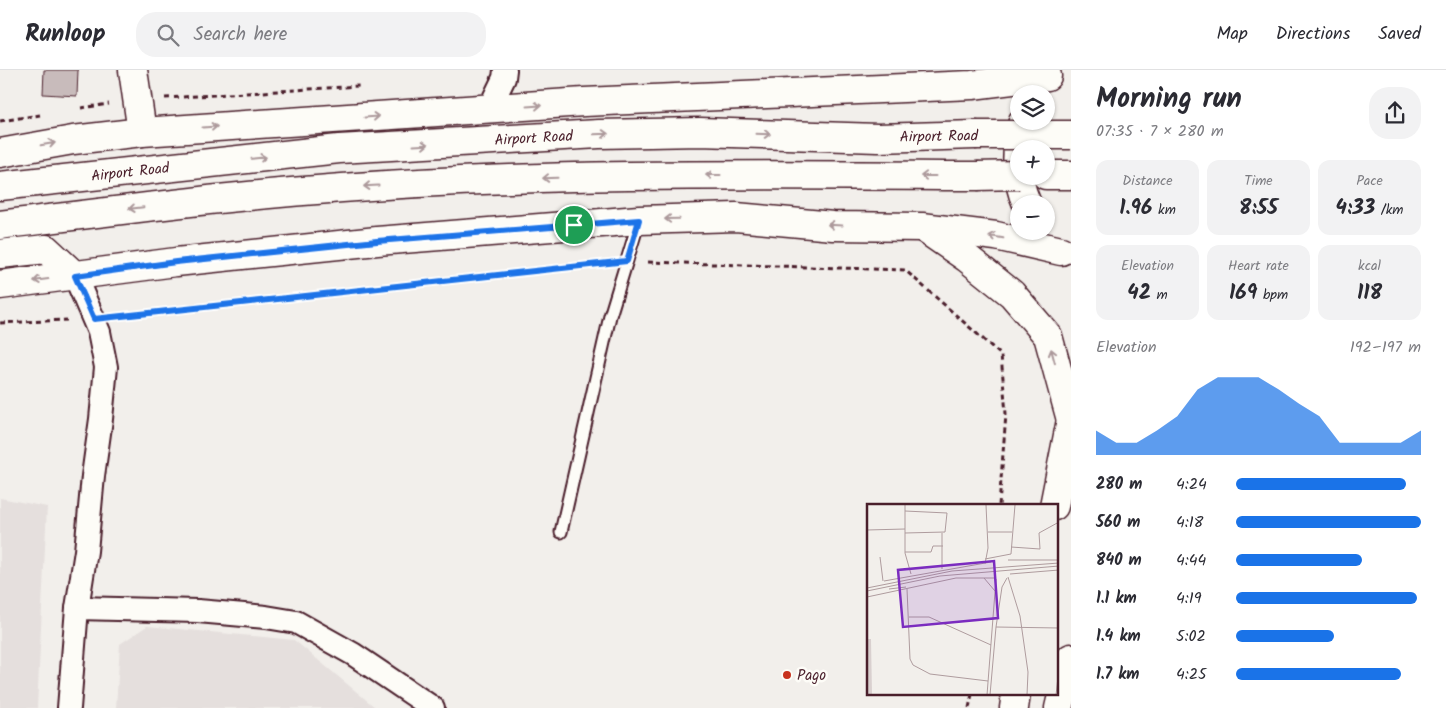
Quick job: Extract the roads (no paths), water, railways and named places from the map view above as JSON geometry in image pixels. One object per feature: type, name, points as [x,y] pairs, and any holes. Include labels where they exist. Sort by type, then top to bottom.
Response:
[{"type":"main road","points":[[132,70],[142,132]]},
{"type":"main road","points":[[0,153],[73,140],[142,132],[972,78],[1045,80]]},
{"type":"main road","points":[[1020,130],[1017,156],[1018,177],[1024,195]]},
{"type":"main road","name":"Airport Road","points":[[0,186],[339,149],[599,134],[700,132],[878,138],[1071,135]]},
{"type":"main road","points":[[0,225],[184,202],[343,188],[595,176],[1010,175]]},
{"type":"main road","points":[[1055,175],[1071,175]]},
{"type":"main road","points":[[0,284],[186,261],[377,241],[639,220],[736,217],[833,226],[922,227],[996,236],[1066,255]]},
{"type":"main road","points":[[922,227],[967,258],[1012,294],[1048,336],[1071,420],[1054,504]]},
{"type":"main road","points":[[1051,240],[1066,255]]},
{"type":"main road","points":[[0,254],[46,249],[75,276]]},
{"type":"main road","points":[[1059,708],[1071,658]]},
{"type":"street","points":[[489,109],[504,78],[505,70]]},
{"type":"street","points":[[69,708],[77,608],[86,551],[106,367],[100,332],[75,276]]},
{"type":"street","points":[[77,608],[198,611],[266,617],[296,622],[353,654],[433,708]]},
{"type":"lane","points":[[561,532],[610,316],[639,220]]},
{"type":"place","name":"Pago","points":[[787,675]]}]
